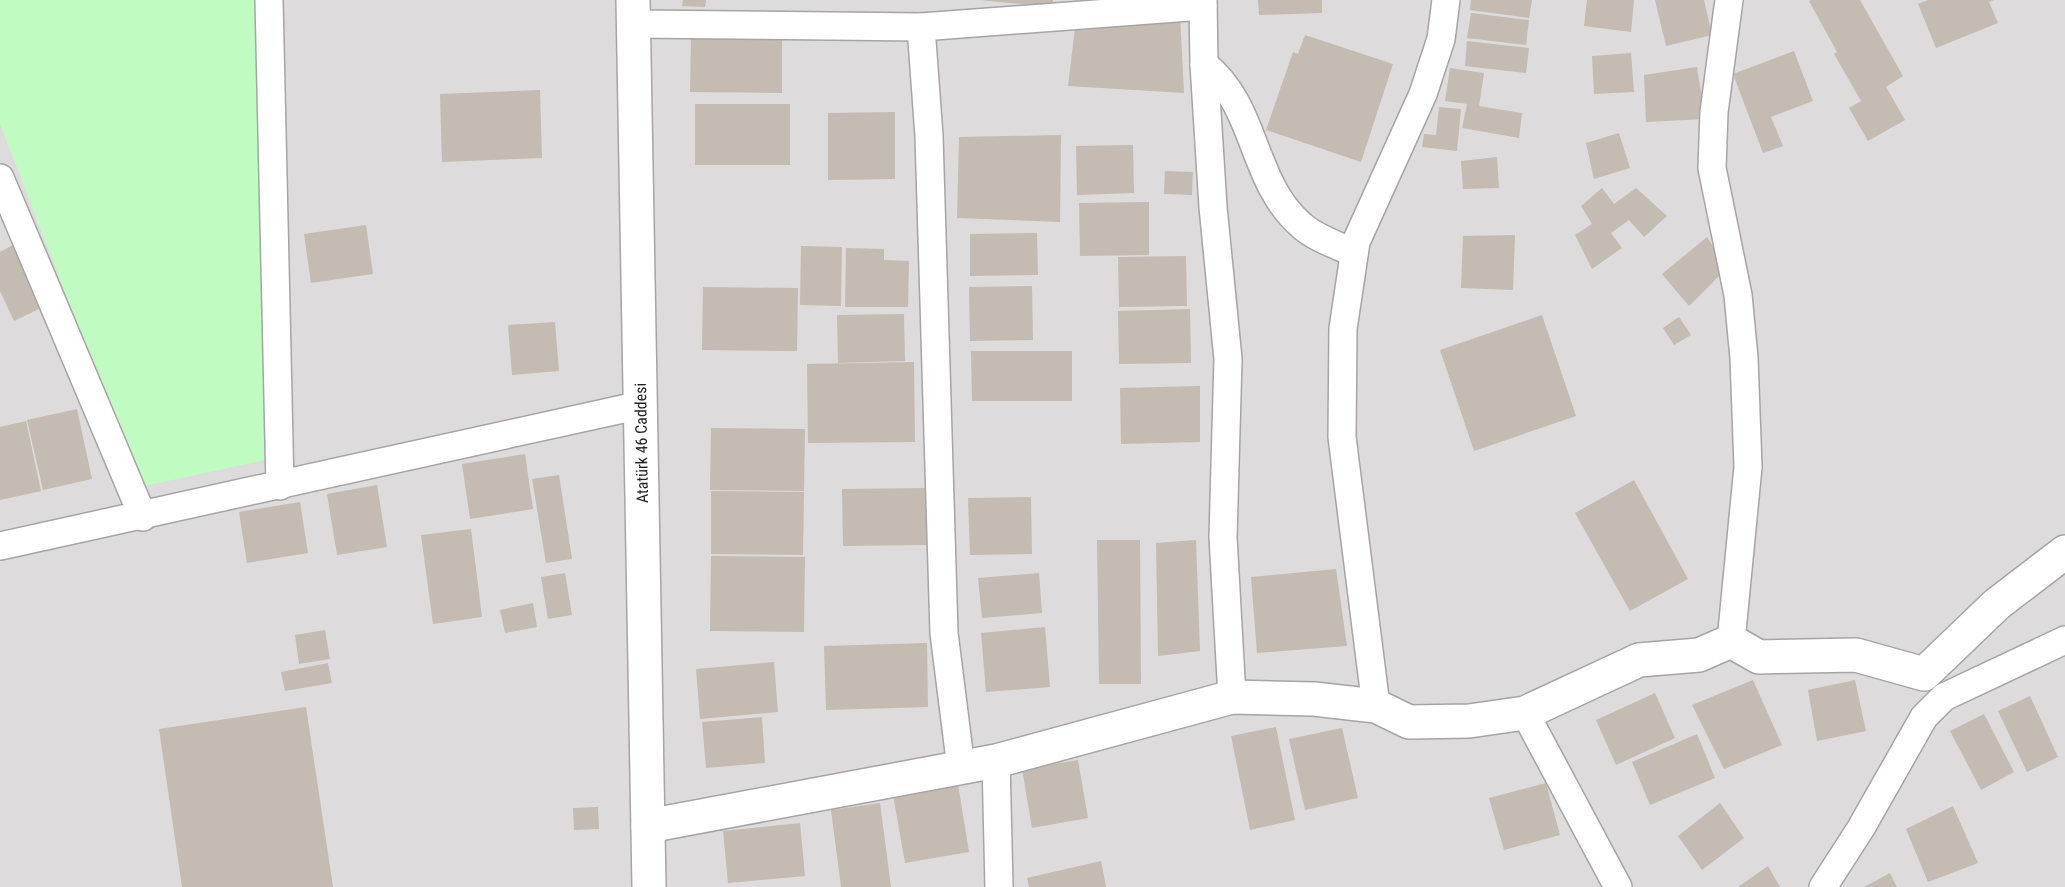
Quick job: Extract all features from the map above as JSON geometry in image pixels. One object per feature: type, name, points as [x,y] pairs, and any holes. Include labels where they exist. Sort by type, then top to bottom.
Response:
[{"type":"street","points":[[269,0],[280,486]]},
{"type":"street","points":[[1376,706],[1342,437],[1343,329],[1356,242],[1423,94],[1441,39],[1446,0]]},
{"type":"street","points":[[1729,0],[1714,112],[1712,168],[1738,295],[1744,358],[1748,467],[1731,641]]},
{"type":"street","points":[[634,12],[921,27],[1203,3],[1204,64],[1213,207],[1228,359],[1222,537],[1232,697]]},
{"type":"street","name":"Atatürk 46 Caddesi","points":[[634,12],[649,887]]},
{"type":"street","points":[[921,27],[929,136],[944,633],[961,768]]},
{"type":"street","points":[[1204,64],[1227,85],[1238,104],[1258,159],[1286,209],[1302,227],[1354,253]]},
{"type":"street","points":[[0,178],[143,517]]},
{"type":"street","points":[[0,546],[143,517],[641,405]]},
{"type":"street","points":[[1823,887],[1861,828],[1924,717],[1934,686],[1997,604],[2065,552]]},
{"type":"street","points":[[1731,641],[1759,657],[1856,655],[1934,686],[2065,640]]},
{"type":"street","points":[[648,826],[996,761],[1232,697],[1314,699],[1376,706],[1409,722],[1469,721],[1526,713],[1639,660],[1699,655],[1731,641]]},
{"type":"street","points":[[1526,713],[1618,887]]},
{"type":"street","points":[[996,761],[999,887]]},
{"type":"shaded area","points":[[0,0],[2065,0],[2065,887],[0,887]]},
{"type":"green space","points":[[0,0],[258,0],[265,460],[140,487],[0,124]]},
{"type":"building","points":[[683,0],[706,0],[705,7],[682,6]]},
{"type":"building","points":[[979,0],[1053,0],[1053,7]]},
{"type":"building","points":[[1258,0],[1322,0],[1322,13],[1259,15]]},
{"type":"building","points":[[1471,0],[1532,0],[1529,18],[1470,10]]},
{"type":"building","points":[[1587,0],[1634,0],[1631,32],[1584,26]]},
{"type":"building","points":[[1655,0],[1704,0],[1712,35],[1666,46]]},
{"type":"building","points":[[1860,0],[1903,76],[1886,87],[1905,120],[1868,141],[1849,108],[1861,101],[1834,54],[1837,52],[1809,1]]},
{"type":"building","points":[[1928,0],[1994,0],[1989,2],[1998,23],[1936,48],[1918,4]]},
{"type":"building","points":[[1471,13],[1529,20],[1526,45],[1467,38]]},
{"type":"building","points":[[1180,15],[1184,93],[1068,86],[1076,20]]},
{"type":"building","points":[[1305,35],[1393,64],[1361,162],[1266,130],[1293,52],[1298,54]]},
{"type":"building","points":[[691,37],[782,38],[782,93],[690,92]]},
{"type":"building","points":[[1467,41],[1529,48],[1526,73],[1465,66]]},
{"type":"building","points":[[1794,51],[1813,101],[1771,117],[1783,146],[1763,153],[1733,74]]},
{"type":"building","points":[[1631,53],[1634,92],[1594,94],[1592,56]]},
{"type":"building","points":[[1697,67],[1705,119],[1646,122],[1644,75]]},
{"type":"building","points":[[1450,68],[1484,73],[1479,106],[1522,113],[1519,138],[1462,128],[1467,104],[1445,101]]},
{"type":"building","points":[[540,90],[542,158],[442,162],[440,94]]},
{"type":"building","points":[[695,104],[790,104],[790,165],[695,165]]},
{"type":"building","points":[[1439,107],[1461,109],[1457,151],[1422,147],[1424,134],[1436,135]]},
{"type":"building","points":[[895,112],[895,179],[828,180],[828,113]]},
{"type":"building","points":[[1619,133],[1630,168],[1594,179],[1586,143]]},
{"type":"building","points":[[1061,135],[1060,222],[957,218],[959,137]]},
{"type":"building","points":[[1133,145],[1134,193],[1077,195],[1076,146]]},
{"type":"building","points":[[1497,157],[1499,188],[1463,189],[1461,161]]},
{"type":"building","points":[[1165,171],[1193,172],[1192,195],[1164,194]]},
{"type":"building","points":[[1602,188],[1614,204],[1636,188],[1667,216],[1644,237],[1629,220],[1611,233],[1622,248],[1592,269],[1575,235],[1592,224],[1581,206]]},
{"type":"building","points":[[1149,202],[1149,255],[1080,256],[1079,203]]},
{"type":"building","points":[[366,225],[373,274],[311,283],[304,234]]},
{"type":"building","points":[[1037,233],[1038,275],[970,276],[970,234]]},
{"type":"building","points":[[1515,235],[1513,290],[1461,288],[1463,236]]},
{"type":"building","points":[[1707,237],[1727,268],[1689,306],[1662,274]]},
{"type":"building","points":[[15,244],[45,306],[14,321],[0,291],[0,252]]},
{"type":"building","points":[[801,246],[842,247],[841,306],[800,305]]},
{"type":"building","points":[[846,248],[884,249],[884,260],[909,261],[908,307],[845,307]]},
{"type":"building","points":[[1186,256],[1187,306],[1119,307],[1118,257]]},
{"type":"building","points":[[1032,286],[1033,340],[970,341],[969,287]]},
{"type":"building","points":[[703,287],[798,288],[797,351],[702,350]]},
{"type":"building","points":[[1190,309],[1191,363],[1119,364],[1118,311]]},
{"type":"building","points":[[904,314],[905,361],[838,363],[837,315]]},
{"type":"building","points":[[1542,315],[1576,416],[1474,451],[1440,350]]},
{"type":"building","points":[[1679,317],[1691,335],[1674,345],[1663,328]]},
{"type":"building","points":[[555,322],[559,371],[512,375],[508,325]]},
{"type":"building","points":[[971,351],[1072,351],[1072,401],[972,401]]},
{"type":"building","points":[[914,362],[915,442],[808,443],[807,364]]},
{"type":"building","points":[[1200,386],[1200,442],[1121,444],[1120,388]]},
{"type":"building","points":[[77,409],[92,479],[43,490],[27,420]]},
{"type":"building","points":[[26,421],[41,491],[0,500],[0,427]]},
{"type":"building","points":[[711,428],[805,429],[804,491],[710,490]]},
{"type":"building","points":[[525,454],[533,509],[470,519],[462,464]]},
{"type":"building","points":[[559,475],[572,559],[546,563],[532,479]]},
{"type":"building","points":[[1634,480],[1688,579],[1630,611],[1575,513]]},
{"type":"building","points":[[377,485],[387,547],[337,555],[327,494]]},
{"type":"building","points":[[926,488],[927,545],[843,546],[842,489]]},
{"type":"building","points":[[711,491],[804,492],[803,555],[711,554]]},
{"type":"building","points":[[1031,497],[1032,554],[970,555],[968,498]]},
{"type":"building","points":[[300,502],[308,553],[247,563],[239,512]]},
{"type":"building","points":[[471,529],[482,617],[433,624],[421,535]]},
{"type":"building","points":[[1097,540],[1140,540],[1141,684],[1099,684]]},
{"type":"building","points":[[1196,540],[1200,651],[1158,656],[1156,543]]},
{"type":"building","points":[[711,556],[805,557],[804,632],[710,631]]},
{"type":"building","points":[[1336,569],[1347,646],[1257,653],[1251,577]]},
{"type":"building","points":[[565,573],[572,615],[548,619],[541,577]]},
{"type":"building","points":[[1039,573],[1042,613],[982,618],[978,578]]},
{"type":"building","points":[[533,603],[537,627],[505,633],[500,610]]},
{"type":"building","points":[[1045,627],[1050,687],[986,692],[981,633]]},
{"type":"building","points":[[325,630],[330,659],[299,664],[295,635]]},
{"type":"building","points":[[927,643],[928,707],[826,710],[824,646]]},
{"type":"building","points":[[774,662],[778,712],[700,719],[696,669]]},
{"type":"building","points":[[328,663],[332,683],[285,691],[281,672]]},
{"type":"building","points":[[1753,680],[1782,745],[1724,769],[1692,705]]},
{"type":"building","points":[[1855,680],[1866,731],[1817,741],[1808,690]]},
{"type":"building","points":[[1655,693],[1675,738],[1616,765],[1596,720]]},
{"type":"building","points":[[2030,696],[2058,757],[2027,772],[1998,711]]},
{"type":"building","points":[[306,707],[333,887],[182,887],[159,729]]},
{"type":"building","points":[[1984,714],[2014,772],[1981,790],[1950,731]]},
{"type":"building","points":[[762,717],[765,763],[706,768],[702,722]]},
{"type":"building","points":[[1276,727],[1295,820],[1250,830],[1231,736]]},
{"type":"building","points":[[1342,728],[1358,798],[1305,810],[1289,739]]},
{"type":"building","points":[[1697,734],[1715,778],[1650,805],[1632,762]]},
{"type":"building","points":[[1078,760],[1088,818],[1032,828],[1022,769]]},
{"type":"building","points":[[957,778],[969,852],[905,863],[892,789]]},
{"type":"building","points":[[1546,783],[1560,835],[1504,850],[1489,798]]},
{"type":"building","points":[[880,803],[891,887],[841,887],[831,810]]},
{"type":"building","points":[[1720,803],[1744,838],[1702,870],[1678,836]]},
{"type":"building","points":[[1953,806],[1978,863],[1928,882],[1906,829]]},
{"type":"building","points":[[598,807],[599,829],[574,830],[573,808]]},
{"type":"building","points":[[800,823],[805,876],[728,883],[723,831]]},
{"type":"building","points":[[1101,861],[1106,887],[1029,887],[1027,878]]},
{"type":"building","points":[[1768,866],[1780,887],[1738,887]]},
{"type":"building","points":[[1890,873],[1897,887],[1864,887]]}]
